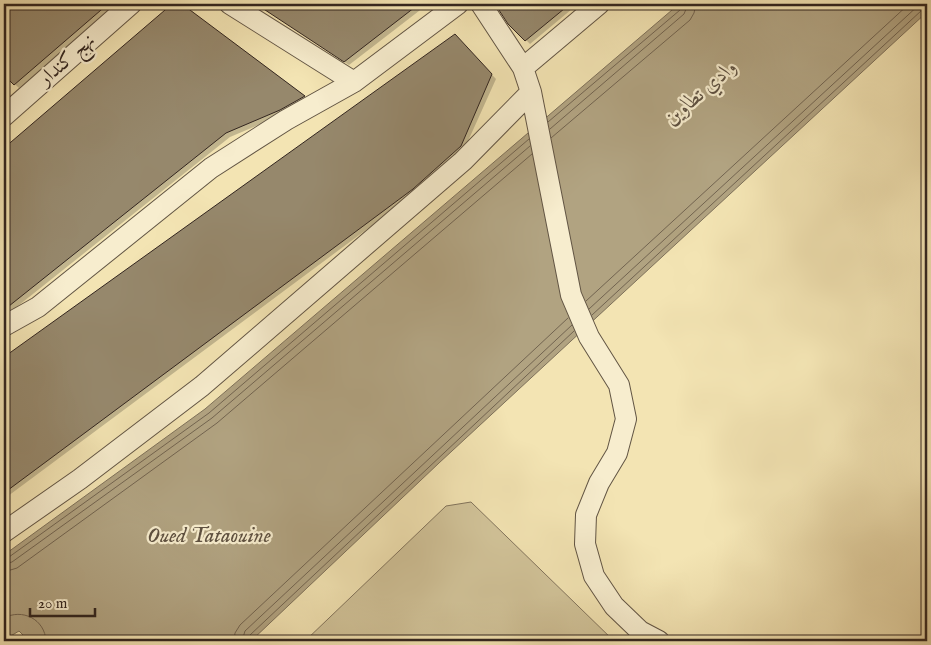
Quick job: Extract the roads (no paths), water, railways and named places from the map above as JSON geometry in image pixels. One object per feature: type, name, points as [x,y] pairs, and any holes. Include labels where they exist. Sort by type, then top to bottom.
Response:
[{"type":"street","name":"نهج كندار","points":[[6,110],[131,4]]},
{"type":"street","points":[[230,4],[354,82]]},
{"type":"street","points":[[4,326],[38,307],[211,168],[286,120],[354,82],[458,4]]},
{"type":"street","points":[[481,4],[523,68],[531,92],[571,295],[589,337],[619,384],[626,419],[617,453],[599,483],[586,515],[585,544],[594,576],[614,606],[640,631],[659,641]]},
{"type":"street","points":[[523,68],[599,4]]},
{"type":"street","points":[[4,532],[80,480],[202,386],[463,162],[531,92]]},
{"type":"water","name":"Oued Tataouine","points":[[679,4],[927,4],[927,12],[439,463],[251,641],[29,641],[19,631],[4,640],[4,555],[205,409]]},
{"type":"water label","name":"وادي تطاوين","points":[[701,93]]}]
